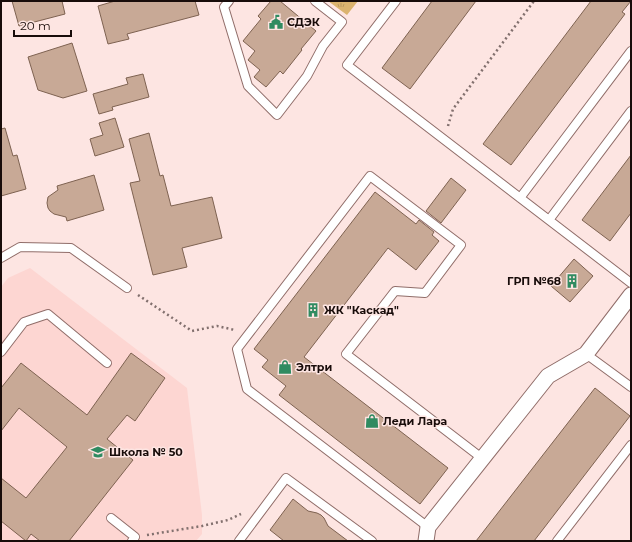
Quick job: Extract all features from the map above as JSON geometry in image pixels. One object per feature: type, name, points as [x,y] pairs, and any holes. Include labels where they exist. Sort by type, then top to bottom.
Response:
[{"type":"street","points":[[427,534],[548,376],[586,354],[631,295]]},
{"type":"lane","points":[[230,1],[224,7],[248,86],[277,115],[307,76],[323,46],[342,22],[315,1]]},
{"type":"lane","points":[[396,1],[347,65],[631,283]]},
{"type":"lane","points":[[520,198],[631,51]]},
{"type":"lane","points":[[549,220],[631,111]]},
{"type":"lane","points":[[427,534],[247,389],[237,349],[370,176],[461,245],[425,293],[395,291],[346,354],[483,459]]},
{"type":"lane","points":[[1,258],[20,247],[71,248],[128,288]]},
{"type":"lane","points":[[1,352],[24,322],[48,314],[107,363]]},
{"type":"lane","points":[[586,354],[631,387]]},
{"type":"lane","points":[[557,541],[631,445]]},
{"type":"lane","points":[[239,541],[286,478],[372,541]]},
{"type":"lane","points":[[111,518],[133,539]]},
{"type":"path","points":[[447,129],[453,109],[534,1]]},
{"type":"path","points":[[128,288],[192,331],[217,326],[250,333]]},
{"type":"path","points":[[133,539],[221,522],[248,510],[260,512]]},
{"type":"shaded area","name":"Школа № 50","points":[[30,268],[187,388],[202,515],[202,534],[196,541],[1,541],[1,287],[8,278]]},
{"type":"green space","points":[[328,1],[358,1],[347,15]]},
{"type":"building","points":[[12,1],[62,1],[65,14],[19,26]]},
{"type":"building","points":[[115,1],[195,1],[199,15],[127,34],[129,39],[108,44],[98,6]]},
{"type":"building","points":[[271,1],[280,1],[316,31],[283,74],[280,71],[266,87],[254,77],[260,70],[248,60],[255,51],[243,41],[261,19],[258,16]]},
{"type":"building","points":[[432,1],[476,1],[410,89],[382,68]]},
{"type":"building","points":[[591,1],[631,1],[622,12],[625,14],[511,165],[483,144]]},
{"type":"building","points":[[72,43],[87,91],[63,98],[38,90],[28,57]]},
{"type":"building","points":[[143,74],[149,97],[112,107],[113,110],[99,114],[93,94],[128,84],[126,78]]},
{"type":"building","points":[[115,118],[124,147],[95,156],[90,139],[103,135],[99,123]]},
{"type":"building","points":[[5,128],[13,156],[17,155],[26,189],[1,196],[1,129]]},
{"type":"building","points":[[149,133],[160,176],[163,175],[171,206],[212,197],[222,238],[182,248],[187,267],[153,275],[130,183],[140,181],[129,139]]},
{"type":"building","points":[[631,155],[631,213],[610,241],[582,220]]},
{"type":"building","points":[[94,175],[104,210],[67,221],[66,217],[54,214],[50,211],[47,203],[48,197],[58,190],[57,186]]},
{"type":"building","points":[[451,178],[466,190],[441,223],[426,211]]},
{"type":"building","name":"ЖК \"Каскад\"","points":[[375,192],[416,224],[419,220],[434,232],[432,235],[439,241],[416,270],[388,248],[304,357],[448,468],[420,504],[279,395],[286,386],[262,367],[268,360],[254,349]]},
{"type":"building","name":"ГРП №68","points":[[574,259],[593,276],[570,302],[551,286]]},
{"type":"building","points":[[131,353],[165,378],[135,421],[127,415],[107,439],[133,460],[69,541],[40,541],[31,534],[26,541],[1,521],[1,478],[26,498],[67,447],[19,408],[1,431],[1,388],[21,363],[87,415]]},
{"type":"building","points":[[595,388],[630,416],[534,541],[476,541]]},
{"type":"building","points":[[293,499],[308,511],[321,515],[328,526],[348,541],[284,541],[270,530]]},
{"type":"place","name":"СДЭК","points":[[276,22]]},
{"type":"place","name":"ГРП №68","points":[[572,281]]},
{"type":"place","name":"ЖК \"Каскад\"","points":[[313,310]]},
{"type":"place","name":"Элтри","points":[[285,367]]},
{"type":"place","name":"Леди Лара","points":[[372,421]]},
{"type":"place","name":"Школа № 50","points":[[98,452]]}]
